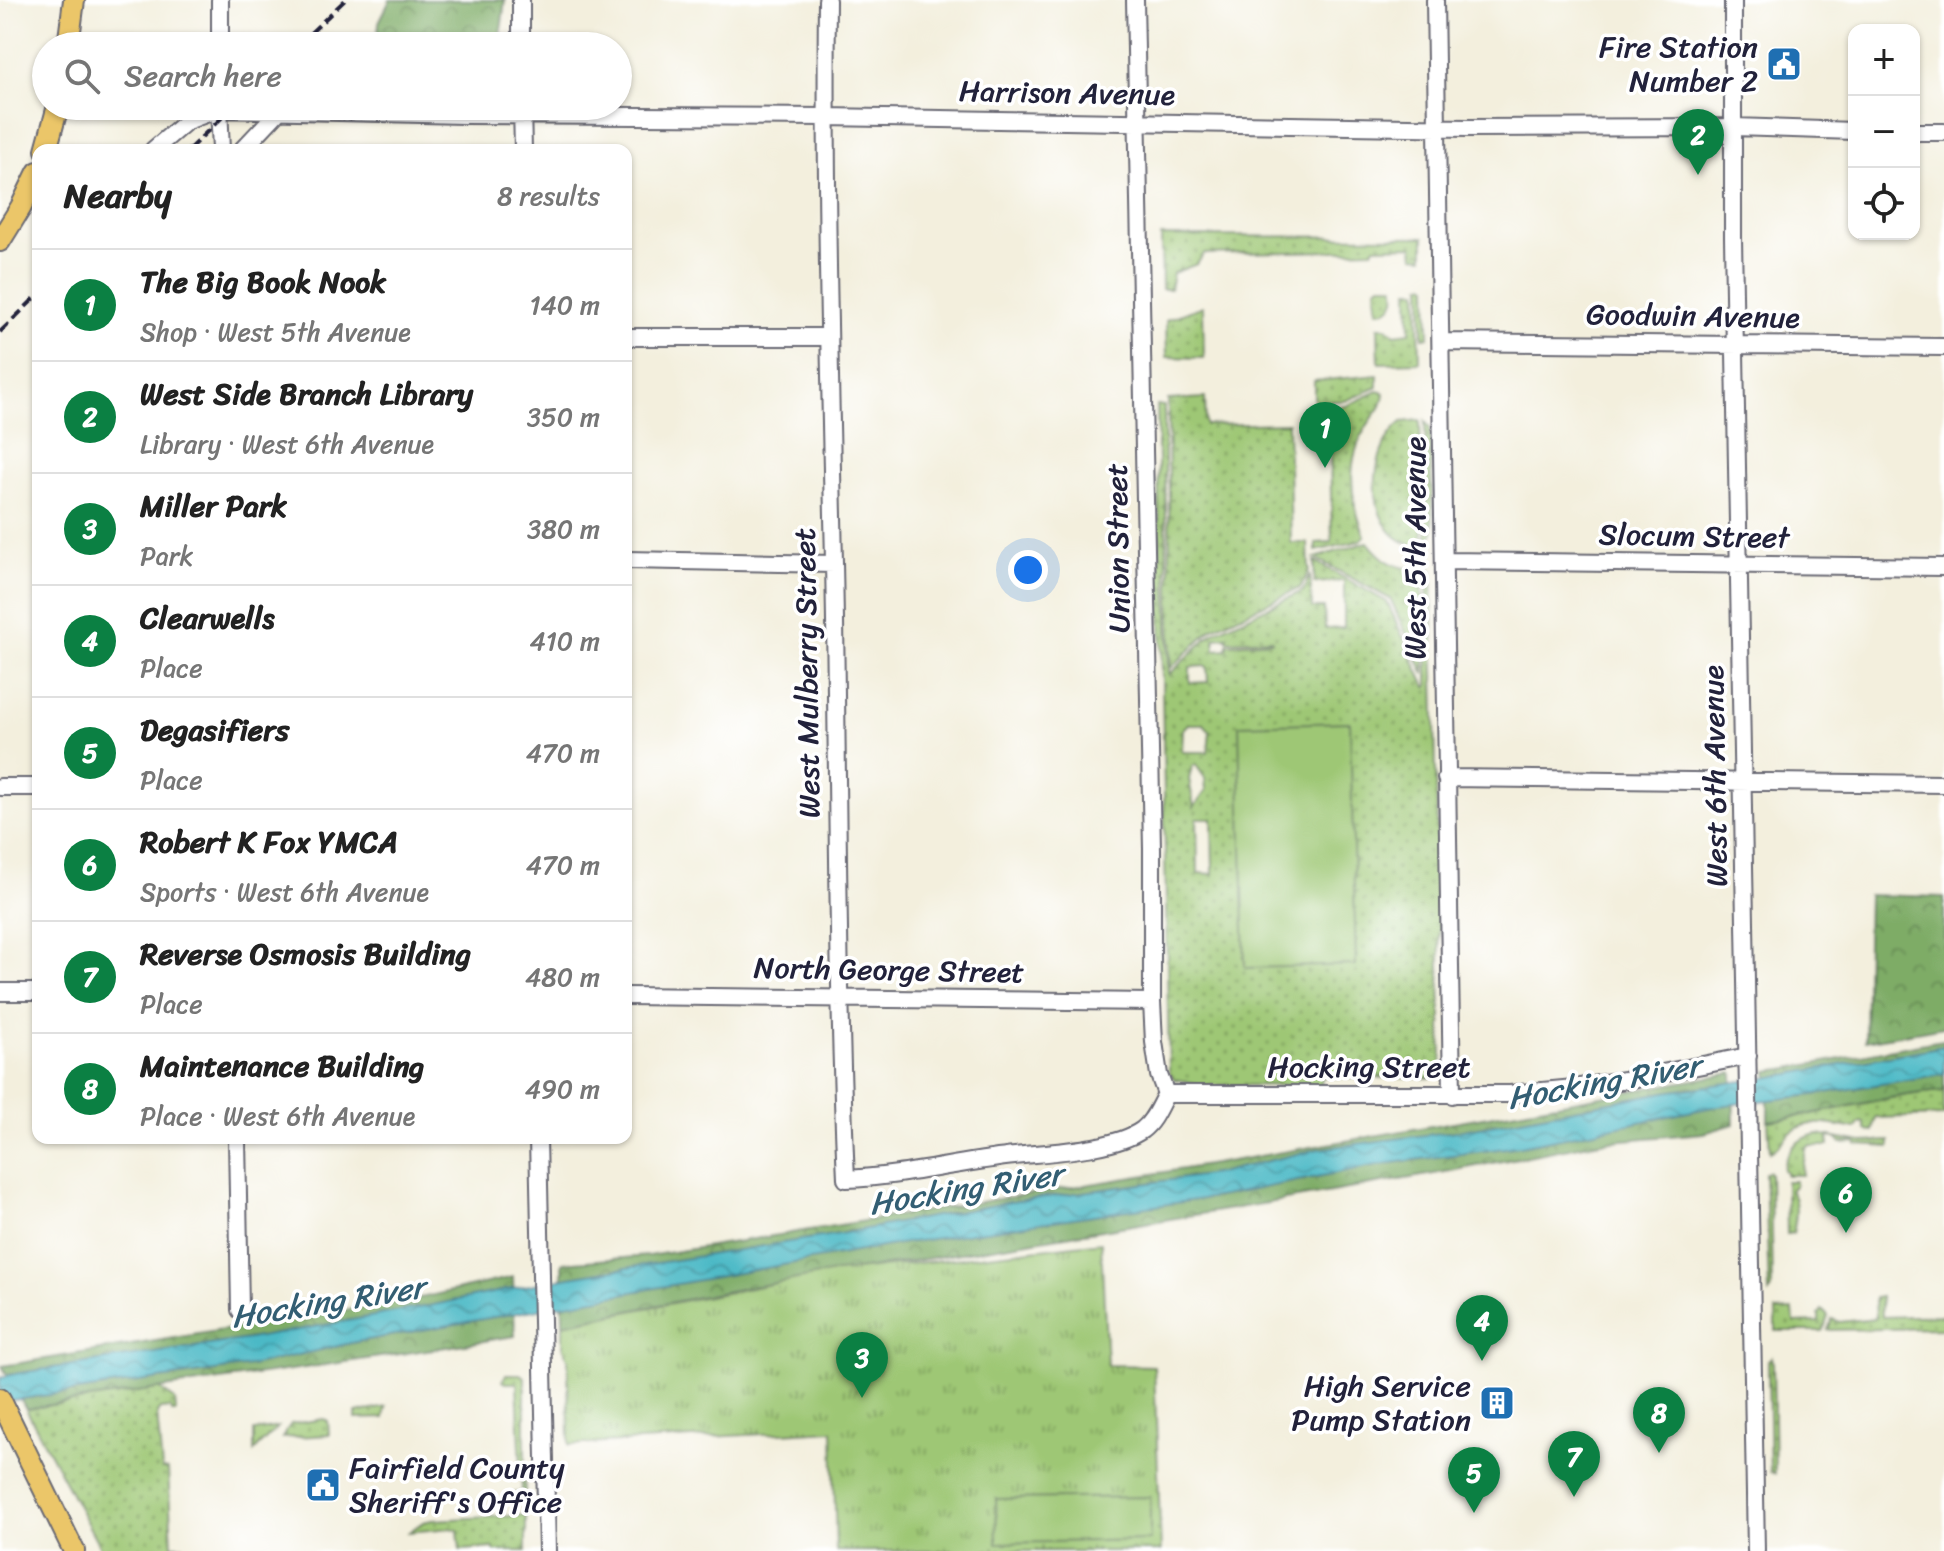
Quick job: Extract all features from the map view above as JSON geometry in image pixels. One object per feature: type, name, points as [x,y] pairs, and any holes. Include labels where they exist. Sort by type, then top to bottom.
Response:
[{"type":"main road","points":[[70,32],[74,0]]},
{"type":"main road","points":[[48,144],[54,120]]},
{"type":"main road","points":[[0,241],[32,198]]},
{"type":"main road","points":[[5,1415],[74,1551]]},
{"type":"street","points":[[220,0],[220,32]]},
{"type":"street","points":[[521,0],[521,32]]},
{"type":"street","name":"West Mulberry Street","points":[[827,0],[828,337],[834,564],[838,997],[846,1179],[871,1178],[1115,1141],[1132,1135],[1151,1121],[1166,1094]]},
{"type":"street","name":"Union Street","points":[[1135,0],[1152,849],[1152,1002],[1159,1075],[1166,1094]]},
{"type":"street","name":"West 5th Avenue","points":[[1435,0],[1452,1095]]},
{"type":"street","name":"West 6th Avenue","points":[[1733,0],[1735,346],[1756,1551]]},
{"type":"street","name":"Harrison Avenue","points":[[632,113],[1848,131]]},
{"type":"street","name":"Harrison Avenue","points":[[160,144],[190,120]]},
{"type":"street","points":[[220,120],[221,144]]},
{"type":"street","points":[[248,144],[270,120]]},
{"type":"street","points":[[522,120],[523,144]]},
{"type":"street","points":[[1920,132],[1944,132]]},
{"type":"street","points":[[632,337],[828,337]]},
{"type":"street","name":"Goodwin Avenue","points":[[1441,342],[1944,347]]},
{"type":"street","points":[[632,560],[834,564]]},
{"type":"street","name":"Slocum Street","points":[[1444,561],[1944,567]]},
{"type":"street","points":[[1446,778],[1944,784]]},
{"type":"street","points":[[0,787],[32,787]]},
{"type":"street","points":[[0,992],[32,992]]},
{"type":"street","name":"North George Street","points":[[632,996],[1152,1002]]},
{"type":"street","name":"Hocking Street","points":[[1166,1094],[1510,1094],[1574,1088],[1748,1060]]},
{"type":"street","points":[[237,1144],[240,1310]]},
{"type":"street","points":[[538,1144],[547,1551]]},
{"type":"green space","points":[[390,0],[505,0],[501,32],[378,32],[379,22]]},
{"type":"green space","points":[[1161,236],[1424,237],[1424,257],[1414,256],[1413,246],[1375,247],[1373,250],[1204,254],[1197,264],[1173,273],[1170,289],[1162,289]]},
{"type":"green space","points":[[1380,285],[1394,285],[1395,295],[1391,307],[1377,311],[1376,289]]},
{"type":"green space","points":[[1422,285],[1428,286],[1429,337],[1423,338]]},
{"type":"green space","points":[[1409,290],[1418,290],[1420,362],[1379,363],[1378,327],[1387,327],[1395,334],[1410,332]]},
{"type":"green space","points":[[1203,306],[1204,358],[1167,357],[1166,320]]},
{"type":"green space","points":[[1378,375],[1378,387],[1345,401],[1314,401],[1314,381]]},
{"type":"green space","points":[[1378,391],[1384,393],[1382,403],[1360,439],[1353,467],[1353,495],[1365,536],[1359,541],[1316,551],[1316,543],[1332,542],[1329,407],[1346,406]]},
{"type":"green space","points":[[1205,398],[1206,425],[1288,423],[1291,543],[1308,543],[1309,571],[1300,588],[1211,629],[1171,668],[1168,400]]},
{"type":"green space","points":[[1157,405],[1164,406],[1169,675],[1212,633],[1303,591],[1310,575],[1312,608],[1324,608],[1325,629],[1344,628],[1344,581],[1314,583],[1314,561],[1387,602],[1428,687],[1427,564],[1432,571],[1442,1068],[1433,1068],[1431,1078],[1322,1077],[1321,1086],[1205,1085],[1174,1079],[1169,1072]],"holes":[[[1227,637],[1228,641],[1272,641],[1228,644],[1227,649],[1215,650],[1215,638]],[[1207,666],[1208,682],[1190,683],[1190,667]],[[1188,724],[1204,724],[1210,731],[1208,752],[1182,752],[1183,729]],[[1196,765],[1205,778],[1206,791],[1194,807],[1189,779],[1192,766]],[[1197,818],[1212,818],[1213,874],[1198,873]]]},
{"type":"green space","points":[[1420,420],[1423,546],[1404,542],[1389,530],[1380,514],[1376,494],[1376,474],[1381,453],[1390,436],[1402,422]]},
{"type":"green space","points":[[1425,421],[1430,428],[1433,534],[1427,546]]},
{"type":"green space","points":[[1368,542],[1391,563],[1422,570],[1425,674],[1390,599],[1315,558]]},
{"type":"green space","points":[[1350,722],[1356,965],[1245,968],[1239,725]]},
{"type":"green space","points":[[1868,895],[1944,897],[1944,1027],[1865,1041]]},
{"type":"green space","points":[[1944,1040],[1944,1091],[1899,1096],[1768,1121],[1768,1071]]},
{"type":"green space","points":[[1733,1073],[1734,1124],[1704,1133],[1600,1142],[1268,1203],[734,1290],[563,1324],[562,1263],[648,1256],[735,1242],[1220,1163]]},
{"type":"green space","points":[[1944,1091],[1944,1116],[1876,1118],[1873,1131],[1866,1130],[1864,1122],[1859,1123],[1856,1129],[1808,1125],[1793,1131],[1770,1152],[1768,1121],[1899,1096]]},
{"type":"green space","points":[[1818,1134],[1862,1142],[1890,1141],[1890,1147],[1841,1143],[1837,1138],[1828,1137],[1829,1146],[1809,1146],[1806,1149],[1802,1175],[1786,1175],[1784,1163],[1790,1151],[1804,1138]]},
{"type":"green space","points":[[1768,1171],[1772,1289],[1769,1293],[1765,1173]]},
{"type":"green space","points":[[1786,1181],[1795,1181],[1790,1190],[1796,1211],[1793,1233],[1787,1234]]},
{"type":"green space","points":[[1101,1242],[1107,1365],[1154,1366],[1161,1551],[836,1551],[833,1430],[569,1445],[568,1359],[563,1346],[563,1324],[829,1273]]},
{"type":"green space","points":[[513,1277],[515,1336],[26,1409],[2,1366],[425,1297]]},
{"type":"green space","points":[[1881,1297],[1882,1317],[1944,1315],[1944,1328],[1828,1330],[1832,1319],[1840,1322],[1876,1318],[1875,1298]]},
{"type":"green space","points":[[1793,1310],[1794,1323],[1819,1322],[1822,1310],[1828,1316],[1823,1331],[1776,1331],[1776,1311]]},
{"type":"green space","points":[[1772,1357],[1775,1474],[1770,1472],[1768,1360]]},
{"type":"green space","points":[[506,1374],[525,1377],[525,1499],[510,1497],[522,1492],[517,1383],[503,1381]]},
{"type":"green space","points":[[159,1388],[175,1400],[176,1412],[171,1412],[170,1408],[160,1409],[157,1413],[162,1469],[168,1470],[172,1545],[183,1545],[185,1551],[102,1551],[26,1409]]},
{"type":"green space","points":[[386,1407],[384,1418],[356,1419],[356,1413]]},
{"type":"green space","points":[[328,1421],[329,1435],[282,1438],[291,1424]]},
{"type":"green space","points":[[278,1427],[254,1451],[254,1431]]},
{"type":"green space","points":[[1150,1497],[1150,1540],[997,1543],[996,1499]]},
{"type":"green space","points":[[526,1515],[526,1551],[494,1551],[494,1548],[460,1550],[458,1530],[451,1528],[409,1532],[432,1520]]},
{"type":"water","points":[[1944,1046],[1944,1074],[1813,1095],[1718,1106],[1521,1146],[1377,1165],[1223,1196],[905,1243],[356,1342],[250,1366],[0,1402],[0,1377],[19,1373],[248,1339],[569,1277],[839,1234],[1010,1202],[1214,1174],[1318,1149],[1463,1130],[1664,1092],[1779,1076]]},
{"type":"railway","points":[[312,32],[345,0]]},
{"type":"railway","points":[[194,144],[219,120]]},
{"type":"railway","points":[[0,332],[32,301]]},
{"type":"place","name":"Fire Station Number 2","points":[[1784,64]]},
{"type":"place","name":"West Side Branch Library","points":[[1698,175]]},
{"type":"place","name":"The Big Book Nook","points":[[1325,468]]},
{"type":"place","name":"Robert K Fox YMCA","points":[[1846,1233]]},
{"type":"place","name":"Clearwells","points":[[1482,1361]]},
{"type":"place","name":"Miller Park","points":[[862,1398]]},
{"type":"place","name":"High Service Pump Station","points":[[1497,1403]]},
{"type":"place","name":"Maintenance Building","points":[[1659,1453]]},
{"type":"place","name":"Fairfield County Sheriff's Office","points":[[323,1485]]},
{"type":"place","name":"Reverse Osmosis Building","points":[[1574,1497]]},
{"type":"place","name":"Degasifiers","points":[[1474,1513]]},
{"type":"water label","name":"Hocking River","points":[[1604,1082]]},
{"type":"water label","name":"Hocking River","points":[[966,1189]]},
{"type":"water label","name":"Hocking River","points":[[328,1302]]}]
